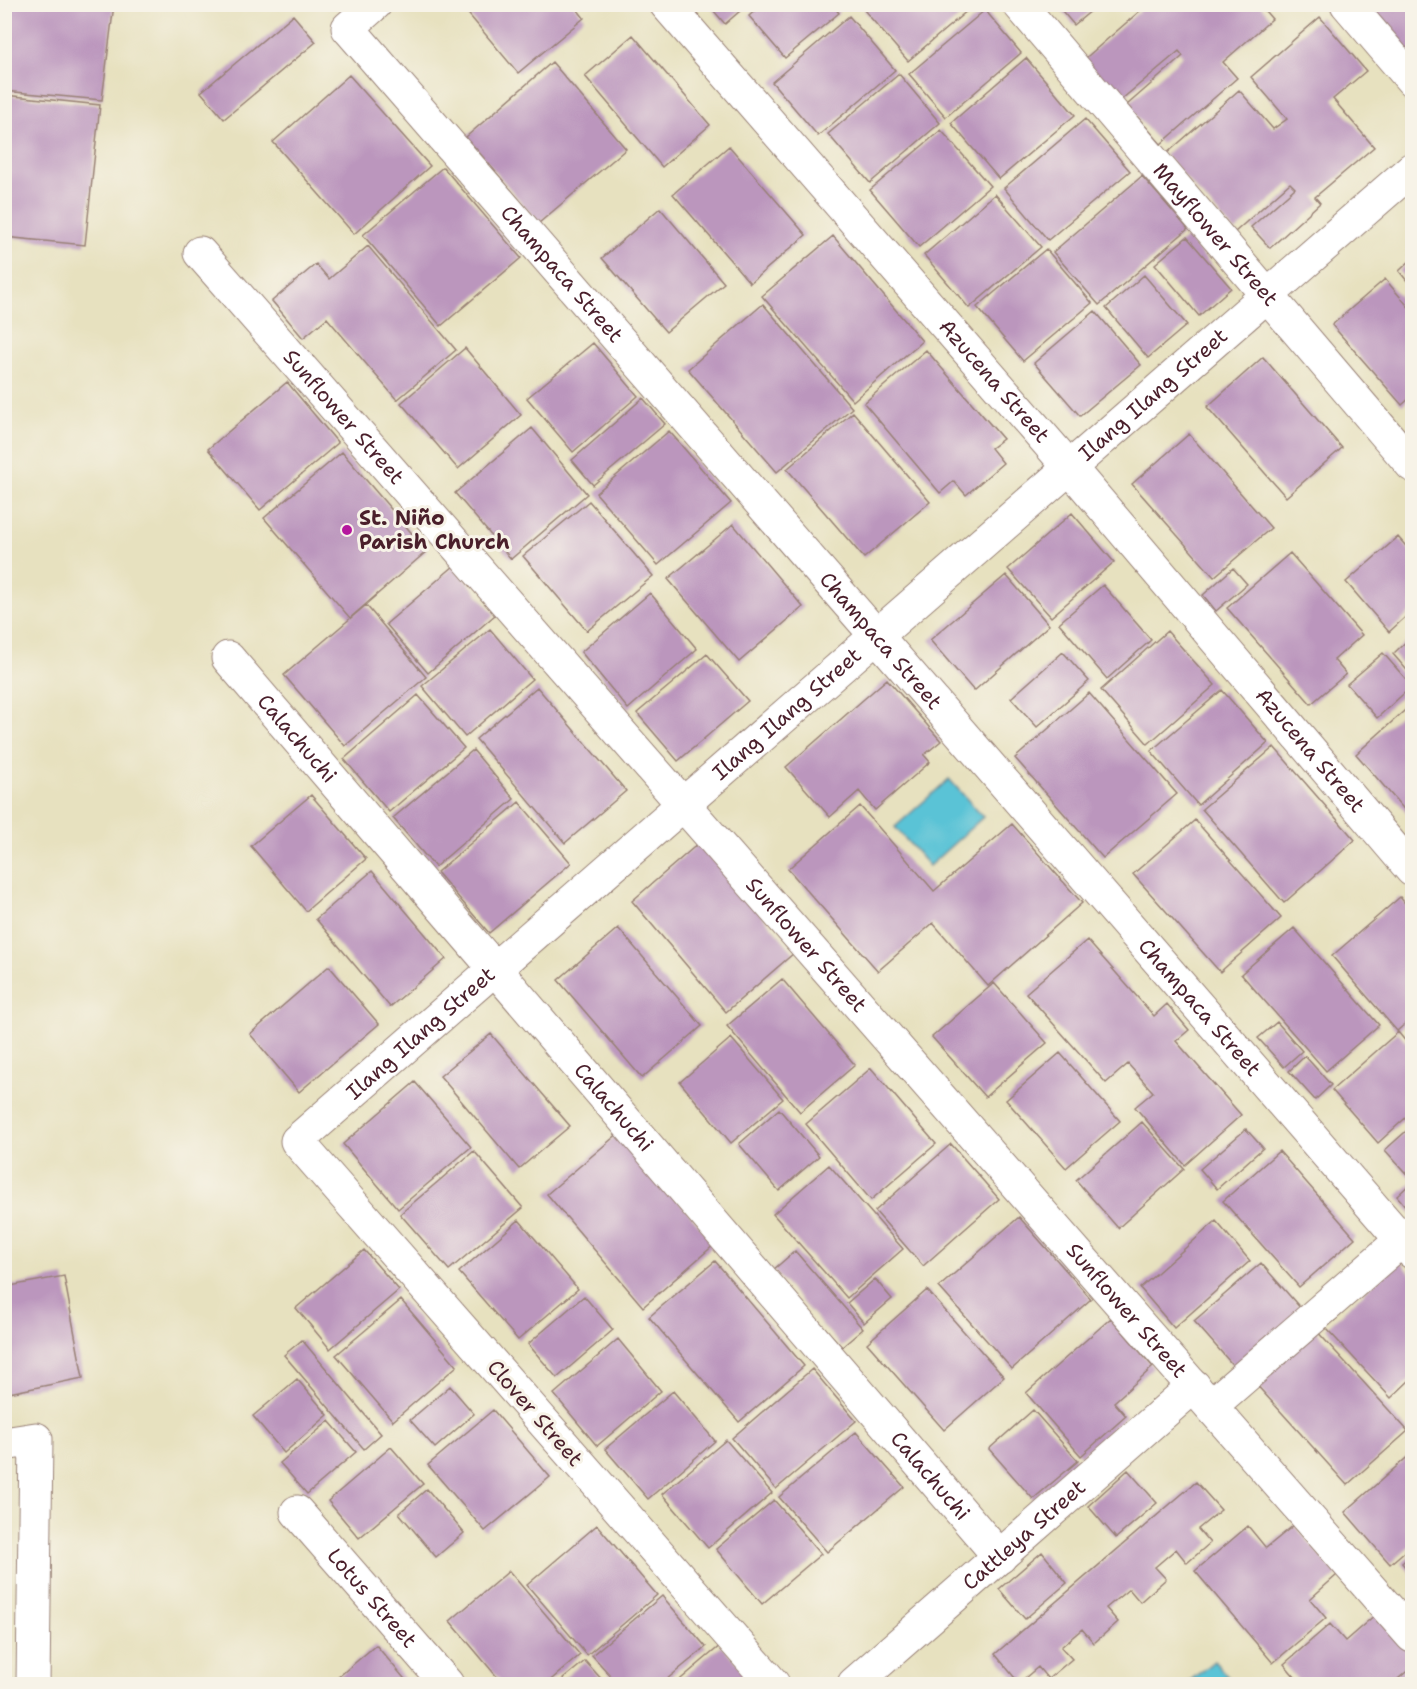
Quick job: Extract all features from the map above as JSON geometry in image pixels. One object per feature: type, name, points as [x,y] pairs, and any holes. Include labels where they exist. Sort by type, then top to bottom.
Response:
[{"type":"street","name":"Champaca Street","points":[[375,4],[348,28],[876,636],[1409,1241]]},
{"type":"street","name":"Azucena Street","points":[[666,4],[1070,468],[1413,870]]},
{"type":"street","name":"Mayflower Street","points":[[1019,4],[1413,465]]},
{"type":"street","points":[[1347,4],[1413,80]]},
{"type":"street","name":"Ilang Ilang Street","points":[[297,1141],[1413,169]]},
{"type":"street","name":"Sunflower Street","points":[[200,253],[1413,1636]]},
{"type":"street","name":"Calachuchi","points":[[228,658],[1000,1557]]},
{"type":"street","name":"Clover Street","points":[[297,1141],[773,1684]]},
{"type":"street","name":"Cattleya Street","points":[[854,1684],[1000,1557],[1202,1396],[1409,1241]]},
{"type":"street","points":[[4,1444],[36,1439],[33,1684]]},
{"type":"street","name":"Lotus Street","points":[[297,1512],[447,1684]]},
{"type":"water","points":[[949,779],[983,817],[929,866],[895,827]]},
{"type":"water","points":[[1214,1661],[1234,1684],[1186,1684]]},
{"type":"building","points":[[4,4],[114,4],[102,100],[4,91]]},
{"type":"building","points":[[460,4],[573,4],[584,18],[518,73]]},
{"type":"building","points":[[708,4],[748,4],[725,24]]},
{"type":"building","points":[[762,4],[832,4],[839,13],[785,58],[749,16]]},
{"type":"building","points":[[870,4],[975,4],[908,61],[864,10]]},
{"type":"building","points":[[1148,4],[1259,4],[1272,19],[1223,62],[1237,78],[1161,144],[1127,105],[1183,56],[1179,51],[1116,104],[1081,62]]},
{"type":"building","points":[[1357,4],[1412,4],[1412,71]]},
{"type":"building","points":[[1057,5],[1098,5],[1074,25]]},
{"type":"building","points":[[985,10],[1021,53],[946,117],[909,74]]},
{"type":"building","points":[[293,15],[316,42],[224,119],[201,92]]},
{"type":"building","points":[[849,16],[895,70],[818,136],[772,82]]},
{"type":"building","points":[[1320,17],[1366,71],[1333,99],[1374,147],[1315,197],[1320,203],[1270,248],[1251,227],[1295,188],[1290,183],[1235,232],[1165,155],[1239,90],[1273,129],[1287,119],[1251,77]]},
{"type":"building","points":[[633,35],[710,125],[662,167],[585,76]]},
{"type":"building","points":[[1026,58],[1075,115],[999,179],[951,123]]},
{"type":"building","points":[[552,62],[626,149],[539,223],[466,137]]},
{"type":"building","points":[[899,74],[940,123],[870,183],[828,134]]},
{"type":"building","points":[[349,75],[430,166],[354,234],[273,142]]},
{"type":"building","points":[[4,95],[100,105],[85,245],[4,237]]},
{"type":"building","points":[[1085,119],[1130,171],[1048,240],[1004,188]]},
{"type":"building","points":[[941,130],[990,186],[919,247],[870,190]]},
{"type":"building","points":[[729,146],[806,235],[750,283],[673,194]]},
{"type":"building","points":[[443,167],[521,258],[441,326],[363,235]]},
{"type":"building","points":[[1142,176],[1188,229],[1099,305],[1053,252]]},
{"type":"building","points":[[995,194],[1041,247],[969,308],[924,255]]},
{"type":"building","points":[[660,208],[724,283],[666,332],[602,258]]},
{"type":"building","points":[[833,236],[922,341],[853,401],[762,296]]},
{"type":"building","points":[[1187,237],[1231,288],[1199,316],[1155,264]]},
{"type":"building","points":[[368,246],[456,350],[397,400],[327,318],[303,338],[272,301],[316,264],[329,279]]},
{"type":"building","points":[[1046,249],[1092,303],[1023,361],[977,307]]},
{"type":"building","points":[[1412,259],[1412,287],[1399,271]]},
{"type":"building","points":[[1144,275],[1187,325],[1148,358],[1106,308]]},
{"type":"building","points":[[1385,279],[1412,311],[1412,396],[1402,405],[1332,325]]},
{"type":"building","points":[[763,304],[852,408],[777,472],[688,369]]},
{"type":"building","points":[[1095,311],[1141,365],[1080,416],[1034,363]]},
{"type":"building","points":[[593,343],[638,396],[573,452],[527,398]]},
{"type":"building","points":[[465,348],[521,415],[458,469],[401,403]]},
{"type":"building","points":[[926,350],[1003,439],[991,448],[1003,463],[966,495],[954,481],[940,493],[864,403]]},
{"type":"building","points":[[1263,357],[1342,448],[1286,497],[1207,407]]},
{"type":"building","points":[[287,382],[338,443],[260,510],[208,449]]},
{"type":"building","points":[[643,398],[665,424],[593,485],[572,460]]},
{"type":"building","points":[[853,412],[930,502],[864,558],[787,469]]},
{"type":"building","points":[[532,428],[587,494],[511,559],[455,493]]},
{"type":"building","points":[[669,431],[731,503],[658,565],[596,493]]},
{"type":"building","points":[[1189,434],[1271,528],[1214,577],[1132,484]]},
{"type":"building","points":[[342,452],[427,551],[350,618],[264,518]]},
{"type":"building","points":[[589,501],[653,576],[587,631],[523,556]]},
{"type":"building","points":[[1072,513],[1114,562],[1051,617],[1008,569]]},
{"type":"building","points":[[733,524],[803,607],[739,662],[668,579]]},
{"type":"building","points":[[1398,537],[1412,553],[1412,611],[1389,632],[1346,582]]},
{"type":"building","points":[[1290,553],[1362,635],[1334,660],[1346,674],[1311,704],[1227,608]]},
{"type":"building","points":[[454,566],[495,615],[428,673],[386,624]]},
{"type":"building","points":[[1233,568],[1247,584],[1216,611],[1203,595]]},
{"type":"building","points":[[1006,575],[1049,625],[974,691],[930,640]]},
{"type":"building","points":[[1103,585],[1151,640],[1107,679],[1059,623]]},
{"type":"building","points":[[650,593],[697,649],[628,709],[581,652]]},
{"type":"building","points":[[366,605],[426,677],[345,746],[284,675]]},
{"type":"building","points":[[490,629],[532,679],[465,737],[422,686]]},
{"type":"building","points":[[1167,631],[1215,685],[1148,744],[1101,690]]},
{"type":"building","points":[[1412,636],[1412,676],[1393,654]]},
{"type":"building","points":[[1063,652],[1089,681],[1037,727],[1011,698]]},
{"type":"building","points":[[1383,653],[1412,686],[1377,718],[1347,684]]},
{"type":"building","points":[[707,654],[748,701],[678,761],[637,713]]},
{"type":"building","points":[[887,679],[941,741],[924,755],[930,762],[875,810],[859,791],[830,817],[786,767]]},
{"type":"building","points":[[537,687],[626,791],[565,843],[476,739]]},
{"type":"building","points":[[1222,690],[1268,743],[1198,805],[1151,751]]},
{"type":"building","points":[[1089,693],[1177,794],[1103,858],[1015,758]]},
{"type":"building","points":[[418,695],[464,748],[389,812],[344,759]]},
{"type":"building","points":[[1412,704],[1412,813],[1409,815],[1356,754]]},
{"type":"building","points":[[1274,747],[1355,840],[1284,903],[1202,809]]},
{"type":"building","points":[[473,750],[514,799],[435,867],[393,818]]},
{"type":"building","points":[[311,795],[366,859],[306,911],[251,846]]},
{"type":"building","points":[[519,802],[571,863],[489,933],[437,872]]},
{"type":"building","points":[[860,806],[934,891],[1012,824],[1082,903],[988,986],[933,923],[878,971],[788,869]]},
{"type":"building","points":[[1195,820],[1281,918],[1220,972],[1133,874]]},
{"type":"building","points":[[700,842],[794,953],[726,1012],[632,901]]},
{"type":"building","points":[[372,871],[446,959],[390,1007],[316,919]]},
{"type":"building","points":[[1400,897],[1412,912],[1412,1018],[1397,1031],[1332,956]]},
{"type":"building","points":[[618,928],[702,1026],[642,1078],[558,980]]},
{"type":"building","points":[[1294,928],[1379,1025],[1326,1071],[1241,974]]},
{"type":"building","points":[[1087,940],[1154,1016],[1167,1004],[1189,1030],[1176,1041],[1241,1115],[1185,1165],[1135,1107],[1153,1092],[1128,1064],[1106,1083],[1026,993]]},
{"type":"building","points":[[329,966],[379,1024],[299,1092],[250,1034]]},
{"type":"building","points":[[782,979],[855,1065],[800,1112],[727,1026]]},
{"type":"building","points":[[994,983],[1047,1043],[985,1097],[932,1037]]},
{"type":"building","points":[[1277,1022],[1302,1051],[1284,1067],[1258,1038]]},
{"type":"building","points":[[1398,1032],[1412,1049],[1412,1112],[1378,1143],[1332,1090]]},
{"type":"building","points":[[491,1034],[570,1126],[519,1169],[440,1076]]},
{"type":"building","points":[[731,1038],[783,1099],[731,1143],[680,1082]]},
{"type":"building","points":[[1060,1053],[1120,1121],[1066,1168],[1006,1100]]},
{"type":"building","points":[[1305,1056],[1331,1085],[1315,1100],[1289,1071]]},
{"type":"building","points":[[871,1068],[936,1144],[871,1200],[806,1124]]},
{"type":"building","points":[[415,1082],[471,1147],[398,1209],[343,1144]]},
{"type":"building","points":[[779,1109],[819,1156],[779,1191],[739,1144]]},
{"type":"building","points":[[1142,1122],[1184,1169],[1118,1228],[1076,1180]]},
{"type":"building","points":[[1412,1126],[1412,1180],[1385,1150]]},
{"type":"building","points":[[1246,1129],[1263,1148],[1217,1189],[1200,1169]]},
{"type":"building","points":[[620,1132],[715,1244],[643,1307],[547,1194]]},
{"type":"building","points":[[951,1144],[999,1199],[923,1266],[875,1211]]},
{"type":"building","points":[[474,1151],[523,1208],[449,1270],[400,1214]]},
{"type":"building","points":[[1279,1151],[1355,1238],[1299,1287],[1223,1201]]},
{"type":"building","points":[[829,1165],[903,1249],[847,1298],[773,1214]]},
{"type":"building","points":[[1412,1182],[1412,1214],[1397,1196]]},
{"type":"building","points":[[1019,1217],[1091,1299],[1012,1369],[939,1287]]},
{"type":"building","points":[[519,1220],[578,1289],[518,1340],[459,1272]]},
{"type":"building","points":[[1216,1221],[1250,1261],[1174,1328],[1140,1288]]},
{"type":"building","points":[[364,1250],[399,1290],[330,1349],[296,1308]]},
{"type":"building","points":[[795,1251],[863,1329],[842,1347],[773,1270]]},
{"type":"building","points":[[1399,1260],[1412,1275],[1412,1378],[1391,1398],[1326,1328]]},
{"type":"building","points":[[715,1261],[804,1366],[739,1422],[649,1317]]},
{"type":"building","points":[[1261,1263],[1303,1311],[1237,1370],[1194,1321]]},
{"type":"building","points":[[64,1276],[83,1378],[4,1394],[4,1287]]},
{"type":"building","points":[[875,1279],[892,1299],[864,1323],[847,1303]]},
{"type":"building","points":[[927,1290],[1004,1377],[944,1430],[867,1343]]},
{"type":"building","points":[[584,1296],[613,1330],[557,1378],[528,1344]]},
{"type":"building","points":[[401,1300],[457,1366],[393,1421],[336,1355]]},
{"type":"building","points":[[1111,1318],[1153,1367],[1114,1402],[1126,1416],[1081,1456],[1026,1393]]},
{"type":"building","points":[[1314,1328],[1408,1431],[1347,1485],[1254,1382]]},
{"type":"building","points":[[618,1339],[661,1391],[597,1446],[554,1394]]},
{"type":"building","points":[[302,1340],[381,1434],[364,1449],[284,1355]]},
{"type":"building","points":[[812,1369],[856,1421],[776,1489],[732,1438]]},
{"type":"building","points":[[297,1379],[328,1415],[284,1453],[253,1416]]},
{"type":"building","points":[[450,1386],[474,1414],[435,1448],[410,1420]]},
{"type":"building","points":[[673,1391],[715,1441],[648,1499],[605,1449]]},
{"type":"building","points":[[493,1410],[550,1477],[485,1531],[428,1465]]},
{"type":"building","points":[[1033,1410],[1078,1461],[1033,1499],[989,1449]]},
{"type":"building","points":[[329,1421],[356,1452],[307,1494],[280,1463]]},
{"type":"building","points":[[856,1432],[904,1487],[827,1552],[779,1497]]},
{"type":"building","points":[[726,1440],[772,1493],[708,1548],[662,1494]]},
{"type":"building","points":[[391,1447],[423,1484],[359,1538],[328,1501]]},
{"type":"building","points":[[1412,1453],[1412,1545],[1390,1564],[1345,1512]]},
{"type":"building","points":[[1128,1470],[1157,1503],[1116,1538],[1088,1506]]},
{"type":"building","points":[[1196,1482],[1221,1510],[1198,1529],[1210,1543],[1187,1563],[1176,1549],[1155,1567],[1166,1579],[1140,1602],[1129,1589],[1106,1608],[1118,1622],[1094,1643],[1082,1629],[1061,1647],[1072,1659],[1048,1679],[1038,1667],[1019,1683],[995,1654]]},
{"type":"building","points":[[427,1489],[464,1533],[436,1557],[399,1513]]},
{"type":"building","points":[[774,1500],[821,1554],[762,1604],[716,1549]]},
{"type":"building","points":[[597,1525],[657,1595],[587,1655],[527,1585]]},
{"type":"building","points":[[1294,1525],[1337,1575],[1310,1599],[1326,1618],[1273,1663],[1195,1571],[1248,1526],[1266,1548]]},
{"type":"building","points":[[1042,1552],[1067,1583],[1025,1619],[999,1589]]},
{"type":"building","points":[[1412,1554],[1412,1575],[1402,1563]]},
{"type":"building","points":[[509,1571],[580,1655],[546,1684],[503,1684],[450,1621]]},
{"type":"building","points":[[662,1596],[706,1647],[661,1684],[618,1684],[592,1655]]},
{"type":"building","points":[[1376,1614],[1412,1657],[1412,1667],[1392,1684],[1301,1684],[1284,1664],[1330,1624],[1345,1641]]},
{"type":"building","points":[[376,1645],[409,1684],[330,1684]]},
{"type":"building","points":[[721,1645],[756,1684],[675,1684]]},
{"type":"building","points":[[585,1661],[606,1684],[557,1684]]},
{"type":"place","name":"St. Niño Parish Church","points":[[347,530]]}]
